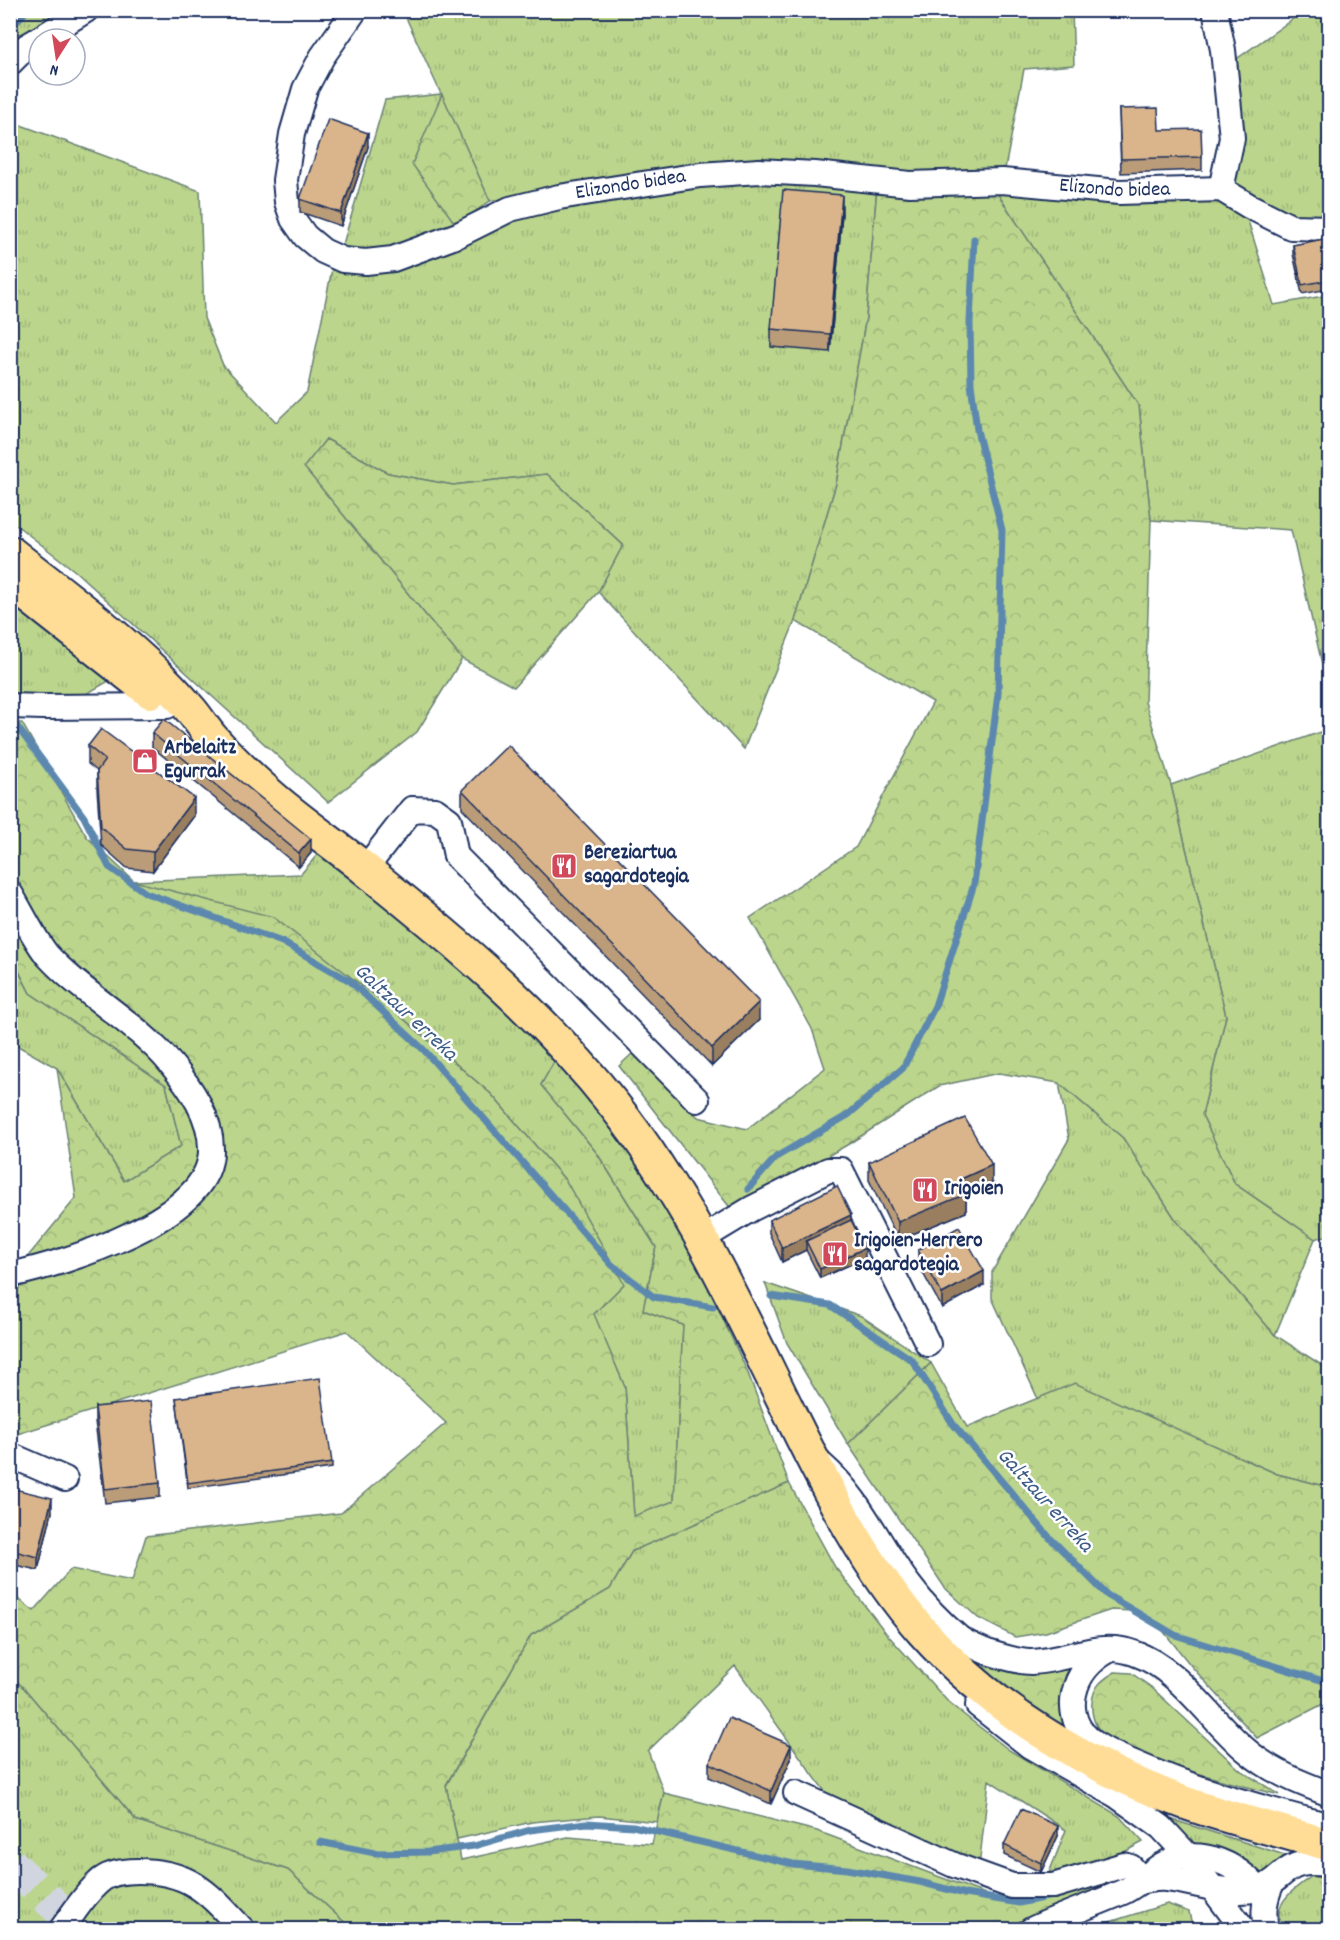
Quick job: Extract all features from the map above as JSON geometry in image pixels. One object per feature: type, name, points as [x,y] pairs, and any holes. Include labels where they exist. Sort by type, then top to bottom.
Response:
[{"type":"main road","points":[[10,552],[130,649],[189,707],[213,739],[269,794],[365,869],[482,966],[522,1002],[588,1072],[636,1135],[672,1187],[703,1238],[811,1455],[862,1548],[887,1586],[922,1631],[954,1663],[994,1698],[1052,1739],[1125,1778],[1184,1802],[1329,1845]]},
{"type":"main road","points":[[10,582],[167,706],[213,739]]},
{"type":"street","points":[[58,27],[86,10]]},
{"type":"street","name":"Elizondo bidea","points":[[355,10],[322,57],[305,90],[292,134],[285,180],[287,202],[293,219],[305,236],[323,251],[344,260],[366,262],[393,259],[458,235],[510,209],[558,197],[700,175],[759,171],[910,184],[1002,181],[1119,192],[1221,189]]},
{"type":"street","points":[[1215,10],[1223,50],[1232,138],[1221,189],[1291,227],[1329,228]]},
{"type":"street","points":[[10,63],[27,46]]},
{"type":"street","points":[[10,572],[70,620],[91,646]]},
{"type":"street","points":[[10,706],[167,706]]},
{"type":"street","points":[[365,869],[412,808],[435,810],[450,820],[456,856],[698,1100]]},
{"type":"street","points":[[10,893],[47,954],[170,1063],[190,1090],[207,1119],[212,1151],[205,1176],[187,1198],[155,1222],[72,1259],[10,1275]]},
{"type":"street","points":[[703,1238],[751,1209],[828,1170],[841,1170],[928,1344]]},
{"type":"street","points":[[10,1455],[65,1479]]},
{"type":"street","points":[[811,1455],[851,1494],[909,1586],[941,1622],[961,1640],[994,1654],[1030,1662],[1087,1650],[1124,1650],[1151,1660],[1184,1688],[1246,1751],[1278,1772],[1329,1794]]},
{"type":"street","points":[[887,1586],[890,1603],[905,1628],[925,1654],[954,1684],[1030,1746],[1116,1795],[1161,1827],[1189,1857],[1244,1929]]},
{"type":"street","points":[[1109,1650],[1097,1656],[1089,1664],[1076,1685],[1073,1707],[1075,1719],[1082,1732],[1114,1755],[1158,1774],[1203,1790],[1329,1826]]},
{"type":"street","points":[[796,1793],[954,1865],[1012,1886],[1053,1886],[1124,1865],[1148,1876],[1214,1889],[1265,1891],[1292,1867],[1307,1863],[1329,1864]]},
{"type":"street","points":[[1148,1876],[1158,1860],[1162,1838],[1161,1827]]},
{"type":"street","points":[[1031,1929],[1125,1890],[1164,1864],[1189,1857],[1229,1864],[1265,1891]]},
{"type":"street","points":[[61,1929],[100,1881],[114,1874],[140,1871],[157,1871],[180,1877],[207,1892],[243,1929]]},
{"type":"street","points":[[1265,1891],[1266,1929]]},
{"type":"green space","points":[[11,11],[71,11],[46,27],[27,27],[27,40],[11,50]]},
{"type":"green space","points":[[403,11],[1072,11],[1074,65],[1024,69],[1004,174],[699,169],[490,201],[442,95],[456,225],[378,254],[341,251],[385,100],[441,94]]},
{"type":"green space","points":[[1304,11],[1329,11],[1329,216],[1317,219],[1293,217],[1270,208],[1237,190],[1234,176],[1228,65]]},
{"type":"green space","points":[[442,94],[490,201],[456,225],[412,164]]},
{"type":"green space","points":[[10,121],[200,191],[204,318],[223,365],[276,422],[307,392],[333,264],[525,214],[745,178],[877,187],[866,318],[836,484],[795,621],[744,749],[598,592],[623,545],[547,474],[453,485],[388,473],[326,439],[305,468],[462,659],[417,732],[328,802],[75,571],[11,521]]},
{"type":"green space","points":[[877,187],[995,190],[1139,406],[1151,520],[1145,702],[1171,785],[1226,1016],[1202,1115],[1235,1184],[1315,1239],[1275,1335],[1176,1220],[1123,1138],[1059,1083],[999,1073],[939,1086],[847,1145],[732,1210],[619,1066],[633,1053],[698,1117],[747,1129],[825,1068],[812,1029],[750,918],[856,847],[933,702],[795,621],[836,484],[866,318]]},
{"type":"green space","points":[[995,190],[1218,197],[1245,211],[1274,305],[1329,295],[1329,694],[1291,530],[1151,520],[1139,406]]},
{"type":"green space","points":[[326,439],[388,473],[453,485],[547,474],[623,545],[598,592],[514,687],[462,659],[304,467]]},
{"type":"green space","points":[[10,601],[109,681],[86,694],[11,695]]},
{"type":"green space","points":[[11,723],[22,723],[87,837],[134,881],[273,917],[391,1008],[491,1094],[566,1181],[624,1284],[594,1314],[625,1387],[634,1516],[674,1501],[683,1325],[643,1310],[656,1247],[597,1153],[541,1085],[558,1055],[613,1120],[691,1250],[748,1373],[789,1483],[632,1551],[610,1589],[531,1635],[446,1785],[461,1860],[568,1837],[652,1844],[664,1793],[817,1831],[1004,1901],[1114,1885],[1000,1929],[352,1929],[288,1870],[136,1820],[25,1689],[11,1676],[11,1593],[34,1611],[71,1569],[132,1581],[146,1536],[341,1513],[446,1423],[347,1331],[11,1436],[11,1277],[76,1198],[57,1068],[124,1181],[181,1146],[166,1085],[30,993],[11,955]]},
{"type":"green space","points":[[1329,729],[1329,1235],[1315,1239],[1235,1184],[1202,1115],[1226,1016],[1171,785]]},
{"type":"green space","points":[[323,848],[558,1055],[541,1085],[597,1153],[656,1247],[643,1310],[683,1325],[674,1501],[634,1517],[625,1387],[593,1314],[566,1181],[491,1094],[391,1008],[134,881],[301,874]]},
{"type":"green space","points":[[10,955],[30,993],[166,1085],[181,1146],[124,1181],[57,1068],[11,1042]]},
{"type":"green space","points":[[1059,1083],[1123,1138],[1176,1220],[1275,1335],[1329,1370],[1329,1487],[1277,1474],[1075,1384],[1038,1399],[992,1298],[992,1272],[1069,1139]]},
{"type":"green space","points":[[765,1283],[861,1316],[931,1363],[848,1444],[787,1343]]},
{"type":"green space","points":[[931,1363],[967,1427],[1075,1383],[1277,1474],[1329,1487],[1329,1701],[1257,1738],[1192,1667],[1160,1627],[1134,1611],[1111,1610],[1046,1632],[1015,1637],[978,1618],[945,1588],[848,1444]]},
{"type":"green space","points":[[789,1483],[835,1567],[886,1633],[949,1703],[1009,1750],[1119,1816],[1143,1842],[1109,1860],[1049,1873],[1066,1830],[989,1780],[979,1867],[831,1800],[735,1666],[648,1751],[664,1793],[657,1822],[599,1816],[532,1822],[457,1839],[446,1786],[531,1635],[610,1589],[632,1551]]},
{"type":"green space","points":[[987,1662],[1039,1672],[1067,1670],[1060,1698],[1064,1728],[1032,1708],[984,1669]]},
{"type":"green space","points":[[1115,1672],[1131,1673],[1151,1687],[1240,1770],[1280,1795],[1151,1758],[1106,1737],[1099,1730],[1094,1719],[1093,1697],[1099,1684]]},
{"type":"green space","points":[[10,1676],[25,1689],[136,1820],[288,1870],[352,1929],[11,1929]]},
{"type":"green space","points":[[1167,1818],[1285,1855],[1262,1876],[1194,1848]]},
{"type":"green space","points":[[1312,1876],[1329,1880],[1329,1929],[1284,1929],[1279,1916],[1282,1903]]},
{"type":"green space","points":[[1167,1904],[1189,1912],[1193,1929],[1087,1929]]},
{"type":"building","points":[[1158,108],[1159,130],[1201,129],[1202,157],[1121,159],[1119,109]]},
{"type":"building","points":[[328,119],[368,133],[341,213],[300,199]]},
{"type":"building","points":[[783,190],[842,195],[830,334],[771,329]]},
{"type":"building","points":[[1329,238],[1329,280],[1302,285],[1293,245]]},
{"type":"building","points":[[164,719],[311,839],[299,853],[152,733]]},
{"type":"building","points":[[101,729],[194,798],[153,852],[127,849],[101,827],[97,771],[105,760],[88,746]]},
{"type":"building","points":[[508,745],[759,1002],[712,1048],[462,790]]},
{"type":"building","name":"Irigoien","points":[[965,1118],[992,1165],[961,1179],[966,1194],[898,1222],[869,1162]]},
{"type":"building","points":[[837,1186],[851,1215],[782,1248],[769,1220]]},
{"type":"building","name":"Irigoien-Herrero sagardotegia","points":[[851,1220],[865,1248],[820,1269],[806,1241]]},
{"type":"building","points":[[959,1227],[984,1271],[942,1294],[918,1250]]},
{"type":"building","points":[[320,1378],[332,1463],[188,1483],[176,1398]]},
{"type":"building","points":[[151,1401],[160,1483],[105,1489],[95,1407]]},
{"type":"building","points":[[10,1488],[52,1498],[38,1557],[10,1550]]},
{"type":"building","points":[[729,1718],[791,1745],[771,1791],[709,1763]]},
{"type":"building","points":[[1021,1809],[1058,1826],[1041,1863],[1004,1845]]},
{"type":"waterway","points":[[10,28],[27,10]]},
{"type":"waterway","points":[[748,1189],[776,1157],[848,1115],[903,1068],[935,1006],[974,884],[998,694],[1002,530],[977,430],[971,384],[970,322],[974,239]]},
{"type":"waterway","name":"Galtzaur erreka","points":[[10,717],[84,817],[109,867],[146,893],[282,942],[350,981],[424,1050],[612,1265],[654,1297],[713,1307]]},
{"type":"waterway","name":"Galtzaur erreka","points":[[771,1296],[830,1305],[912,1360],[953,1424],[1049,1537],[1107,1595],[1175,1635],[1330,1683]]},
{"type":"waterway","points":[[320,1842],[375,1853],[428,1852],[474,1846],[530,1830],[587,1823],[633,1826],[793,1864],[847,1869],[920,1882],[965,1894],[1019,1903],[1052,1896]]},
{"type":"tunnel","points":[[10,1863],[81,1930]]},
{"type":"place","name":"Arbelaitz Egurrak","points":[[145,761]]},
{"type":"place","name":"Bereziartua sagardotegia","points":[[564,866]]},
{"type":"place","name":"Irigoien","points":[[925,1190]]},
{"type":"place","name":"Irigoien-Herrero sagardotegia","points":[[835,1254]]}]
